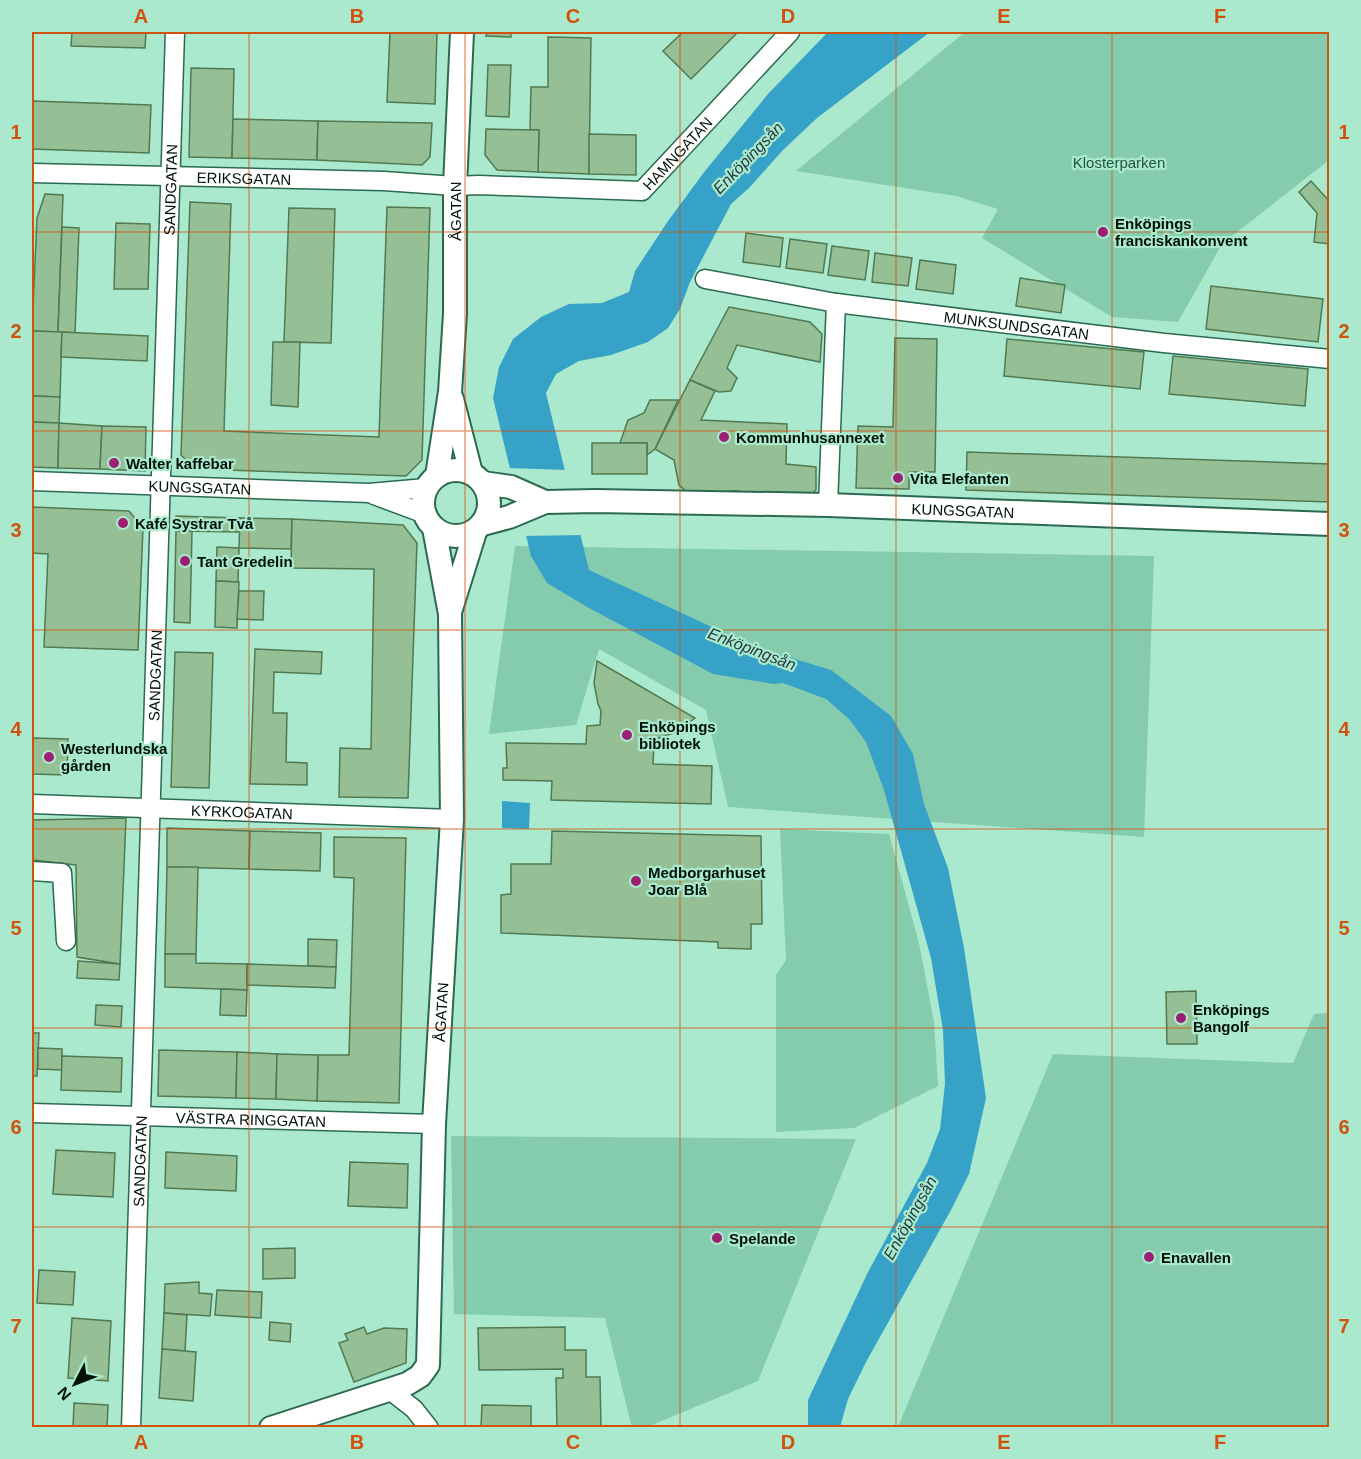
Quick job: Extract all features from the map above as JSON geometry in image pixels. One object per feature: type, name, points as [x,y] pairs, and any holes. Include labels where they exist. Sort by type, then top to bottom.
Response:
[{"type":"street","name":"SANDGATAN","points":[[131,1428],[176,32]]},
{"type":"street","name":"ÅGATAN","points":[[391,1391],[420,1376],[428,1365],[434,1124],[452,819],[450,614],[423,498],[432,482],[450,392],[455,314],[455,186],[462,32]]},
{"type":"street","name":"HAMNGATAN","points":[[455,186],[642,191],[790,32]]},
{"type":"street","name":"ERIKSGATAN","points":[[32,173],[384,181],[455,186]]},
{"type":"street","name":"MUNKSUNDSGATAN","points":[[705,279],[836,303],[1164,343],[1329,359]]},
{"type":"street","points":[[828,505],[836,303]]},
{"type":"street","name":"ÅGATAN","points":[[450,392],[477,478],[488,493],[490,504],[488,514],[479,528],[450,614]]},
{"type":"street","points":[[432,482],[443,472],[453,470],[511,487],[545,502]]},
{"type":"street","name":"KUNGSGATAN","points":[[32,481],[369,493],[432,482]]},
{"type":"street","name":"KUNGSGATAN","points":[[369,493],[429,521]]},
{"type":"street","name":"KUNGSGATAN","points":[[545,502],[828,505],[1329,524]]},
{"type":"street","points":[[429,521],[443,534],[454,537],[465,536],[479,528],[545,502]]},
{"type":"street","name":"KYRKOGATAN","points":[[32,804],[452,819]]},
{"type":"street","points":[[32,871],[62,873],[66,941]]},
{"type":"street","name":"VÄSTRA RINGGATAN","points":[[32,1113],[434,1124]]},
{"type":"street","points":[[271,1428],[391,1391],[414,1409],[429,1428]]},
{"type":"green space","name":"Klosterparken","points":[[965,32],[1329,32],[1329,160],[1222,244],[1178,322],[1112,317],[982,238],[998,209],[956,196],[796,171]]},
{"type":"green space","points":[[515,546],[1154,556],[1144,837],[728,807],[706,710],[599,649],[576,725],[489,734]]},
{"type":"green space","points":[[780,829],[889,834],[919,943],[934,1022],[938,1086],[854,1128],[776,1132],[776,975],[786,960]]},
{"type":"green space","name":"Enavallen","points":[[1329,1013],[1329,1427],[898,1427],[1053,1054],[1293,1063],[1314,1014]]},
{"type":"green space","points":[[451,1136],[856,1139],[758,1381],[647,1427],[632,1428],[605,1318],[454,1314]]},
{"type":"water","name":"Enköpingsån","points":[[828,32],[930,32],[817,118],[731,204],[690,282],[680,309],[668,328],[648,342],[611,355],[579,361],[556,374],[546,393],[589,570],[755,647],[831,670],[891,716],[913,754],[924,804],[948,868],[964,948],[986,1098],[969,1174],[866,1362],[848,1399],[840,1427],[808,1427],[808,1400],[868,1272],[927,1163],[940,1129],[945,1084],[943,1030],[931,958],[884,790],[866,742],[849,719],[826,699],[783,683],[774,684],[713,674],[547,583],[531,556],[493,398],[499,367],[513,339],[541,317],[569,304],[602,303],[629,292],[635,271],[705,171],[768,94]]},
{"type":"water","points":[[502,801],[530,803],[529,829],[502,828]]},
{"type":"pier","points":[[508,468],[568,470],[584,535],[523,536]]},
{"type":"building","points":[[72,32],[146,32],[145,48],[71,46]]},
{"type":"building","points":[[390,32],[437,32],[435,104],[387,102]]},
{"type":"building","points":[[487,32],[511,32],[511,37],[486,36]]},
{"type":"building","points":[[683,32],[738,32],[691,79],[663,51]]},
{"type":"building","points":[[548,37],[591,38],[589,174],[538,172],[539,130],[530,130],[531,87],[548,87]]},
{"type":"building","points":[[488,65],[511,65],[509,117],[486,116]]},
{"type":"building","points":[[191,68],[234,69],[232,158],[189,157]]},
{"type":"building","points":[[32,101],[151,105],[149,153],[32,149]]},
{"type":"building","points":[[233,119],[318,121],[317,160],[232,158]]},
{"type":"building","points":[[318,121],[432,123],[430,157],[422,165],[317,160]]},
{"type":"building","points":[[486,129],[539,130],[538,172],[497,170],[485,155]]},
{"type":"building","points":[[589,134],[636,135],[636,175],[589,174]]},
{"type":"building","points":[[1311,181],[1330,202],[1330,244],[1314,242],[1317,213],[1299,192]]},
{"type":"building","points":[[45,194],[63,195],[58,332],[32,331],[37,218]]},
{"type":"building","points":[[190,202],[231,204],[224,431],[379,437],[387,207],[430,208],[422,460],[406,476],[194,469],[181,455]]},
{"type":"building","points":[[289,208],[335,209],[331,343],[284,342]]},
{"type":"building","points":[[116,223],[150,224],[148,289],[114,289]]},
{"type":"building","points":[[62,227],[79,228],[75,333],[58,332]]},
{"type":"building","points":[[746,233],[783,238],[780,267],[743,262]]},
{"type":"building","points":[[790,239],[827,244],[823,273],[786,268]]},
{"type":"building","points":[[832,246],[869,251],[865,280],[828,275]]},
{"type":"building","points":[[875,253],[912,258],[908,286],[872,282]]},
{"type":"building","points":[[920,260],[956,265],[953,294],[916,289]]},
{"type":"building","points":[[1020,278],[1065,285],[1061,313],[1016,306]]},
{"type":"building","points":[[1211,286],[1323,299],[1318,342],[1206,329]]},
{"type":"building","points":[[729,307],[810,322],[822,334],[820,362],[737,345],[727,368],[737,378],[731,391],[719,392],[690,380]]},
{"type":"building","points":[[32,331],[62,332],[60,397],[32,396]]},
{"type":"building","points":[[62,332],[148,336],[147,361],[61,357]]},
{"type":"building","points":[[895,338],[937,339],[935,472],[909,472],[909,489],[856,488],[858,426],[893,427]]},
{"type":"building","points":[[1007,339],[1144,352],[1140,389],[1004,376]]},
{"type":"building","points":[[273,342],[300,342],[298,407],[271,405]]},
{"type":"building","points":[[1173,356],[1308,369],[1305,406],[1169,394]]},
{"type":"building","name":"Kommunhusannexet","points":[[690,380],[715,391],[701,420],[787,424],[786,464],[816,467],[816,490],[808,497],[741,499],[739,491],[730,491],[728,496],[690,495],[679,485],[674,460],[655,449]]},
{"type":"building","points":[[32,396],[60,397],[59,423],[32,422]]},
{"type":"building","points":[[650,400],[678,400],[655,449],[647,455],[647,443],[620,443],[628,420],[644,413]]},
{"type":"building","points":[[32,422],[59,423],[58,468],[32,467]]},
{"type":"building","points":[[59,423],[102,426],[100,469],[58,468]]},
{"type":"building","points":[[102,426],[146,427],[145,471],[100,469]]},
{"type":"building","points":[[592,443],[647,443],[647,474],[592,474]]},
{"type":"building","points":[[967,452],[1330,464],[1330,502],[966,490]]},
{"type":"building","points":[[32,507],[129,511],[143,528],[138,650],[44,647],[48,554],[32,553]]},
{"type":"building","points":[[176,516],[240,518],[239,532],[176,531]]},
{"type":"building","points":[[240,518],[292,519],[291,549],[239,548]]},
{"type":"building","points":[[292,519],[403,525],[417,543],[408,798],[339,797],[340,748],[371,749],[374,569],[291,568]]},
{"type":"building","points":[[176,531],[192,531],[190,623],[174,622]]},
{"type":"building","points":[[217,547],[239,548],[238,582],[216,581]]},
{"type":"building","points":[[216,581],[239,582],[237,628],[215,627]]},
{"type":"building","points":[[239,591],[264,591],[263,620],[237,619]]},
{"type":"building","points":[[255,649],[322,652],[321,674],[274,672],[273,713],[287,713],[286,762],[307,763],[307,785],[250,784]]},
{"type":"building","points":[[175,652],[213,653],[209,788],[171,787]]},
{"type":"building","name":"Enköpings bibliotek","points":[[597,661],[695,718],[676,732],[659,738],[654,745],[653,764],[712,766],[711,804],[551,800],[552,781],[503,780],[503,768],[507,768],[506,743],[586,744],[587,726],[600,725],[601,711],[594,683]]},
{"type":"building","name":"Westerlundska gården","points":[[32,738],[68,739],[67,775],[32,774]]},
{"type":"building","points":[[126,818],[120,964],[77,957],[76,865],[32,860],[32,820]]},
{"type":"building","points":[[167,828],[250,831],[249,869],[167,867]]},
{"type":"building","points":[[250,831],[321,833],[320,871],[249,869]]},
{"type":"building","name":"Medborgarhuset Joar Blå","points":[[552,831],[761,836],[762,924],[751,924],[751,949],[718,948],[718,942],[501,933],[501,895],[511,894],[511,864],[551,864]]},
{"type":"building","points":[[334,837],[406,838],[399,1103],[317,1101],[318,1055],[349,1055],[354,878],[334,877]]},
{"type":"building","points":[[167,867],[198,867],[196,954],[165,954]]},
{"type":"building","points":[[308,939],[337,940],[336,967],[308,966]]},
{"type":"building","points":[[165,954],[196,954],[196,963],[247,964],[247,990],[165,987]]},
{"type":"building","points":[[78,961],[120,964],[119,980],[77,978]]},
{"type":"building","points":[[247,964],[336,967],[335,988],[247,985]]},
{"type":"building","points":[[221,989],[247,990],[246,1016],[220,1015]]},
{"type":"building","name":"Enköpings Bangolf","points":[[1196,991],[1197,1044],[1167,1044],[1166,992]]},
{"type":"building","points":[[96,1005],[122,1006],[121,1027],[95,1025]]},
{"type":"building","points":[[32,1033],[39,1033],[37,1076],[32,1076]]},
{"type":"building","points":[[38,1048],[62,1049],[62,1070],[38,1069]]},
{"type":"building","points":[[159,1050],[237,1052],[236,1098],[158,1096]]},
{"type":"building","points":[[237,1052],[277,1054],[276,1099],[236,1098]]},
{"type":"building","points":[[277,1054],[318,1055],[317,1101],[276,1099]]},
{"type":"building","points":[[62,1056],[122,1058],[121,1092],[61,1090]]},
{"type":"building","points":[[56,1150],[115,1153],[113,1197],[53,1194]]},
{"type":"building","points":[[166,1152],[237,1156],[236,1191],[165,1188]]},
{"type":"building","points":[[350,1162],[408,1164],[407,1208],[348,1206]]},
{"type":"building","points":[[295,1248],[295,1278],[263,1279],[263,1249]]},
{"type":"building","points":[[39,1270],[75,1272],[73,1305],[37,1303]]},
{"type":"building","points":[[199,1282],[199,1293],[212,1294],[210,1316],[164,1313],[165,1284]]},
{"type":"building","points":[[217,1290],[262,1292],[261,1318],[215,1315]]},
{"type":"building","points":[[164,1313],[187,1315],[185,1351],[162,1349]]},
{"type":"building","points":[[72,1318],[111,1321],[108,1381],[68,1378]]},
{"type":"building","points":[[270,1322],[291,1324],[290,1342],[269,1340]]},
{"type":"building","points":[[364,1327],[367,1334],[384,1328],[407,1329],[406,1363],[354,1382],[339,1343],[348,1340],[345,1334]]},
{"type":"building","points":[[565,1327],[565,1350],[586,1350],[586,1377],[600,1377],[601,1428],[549,1428],[557,1427],[556,1378],[563,1378],[563,1369],[479,1370],[478,1328]]},
{"type":"building","points":[[162,1349],[196,1352],[193,1401],[159,1398]]},
{"type":"building","points":[[74,1403],[108,1405],[107,1428],[73,1428]]},
{"type":"building","points":[[482,1405],[531,1406],[531,1428],[481,1428]]},
{"type":"place","name":"Enköpings franciskankonvent","points":[[1103,232]]},
{"type":"place","name":"Kommunhusannexet","points":[[724,437]]},
{"type":"place","name":"Walter kaffebar","points":[[114,463]]},
{"type":"place","name":"Vita Elefanten","points":[[898,478]]},
{"type":"place","name":"Kafé Systrar Två","points":[[123,523]]},
{"type":"place","name":"Tant Gredelin","points":[[185,561]]},
{"type":"place","name":"Enköpings bibliotek","points":[[627,735]]},
{"type":"place","name":"Westerlundska gården","points":[[49,757]]},
{"type":"place","name":"Medborgarhuset Joar Blå","points":[[636,881]]},
{"type":"place","name":"Enköpings Bangolf","points":[[1181,1018]]},
{"type":"place","name":"Spelande","points":[[717,1238]]},
{"type":"place","name":"Enavallen","points":[[1149,1257]]}]
